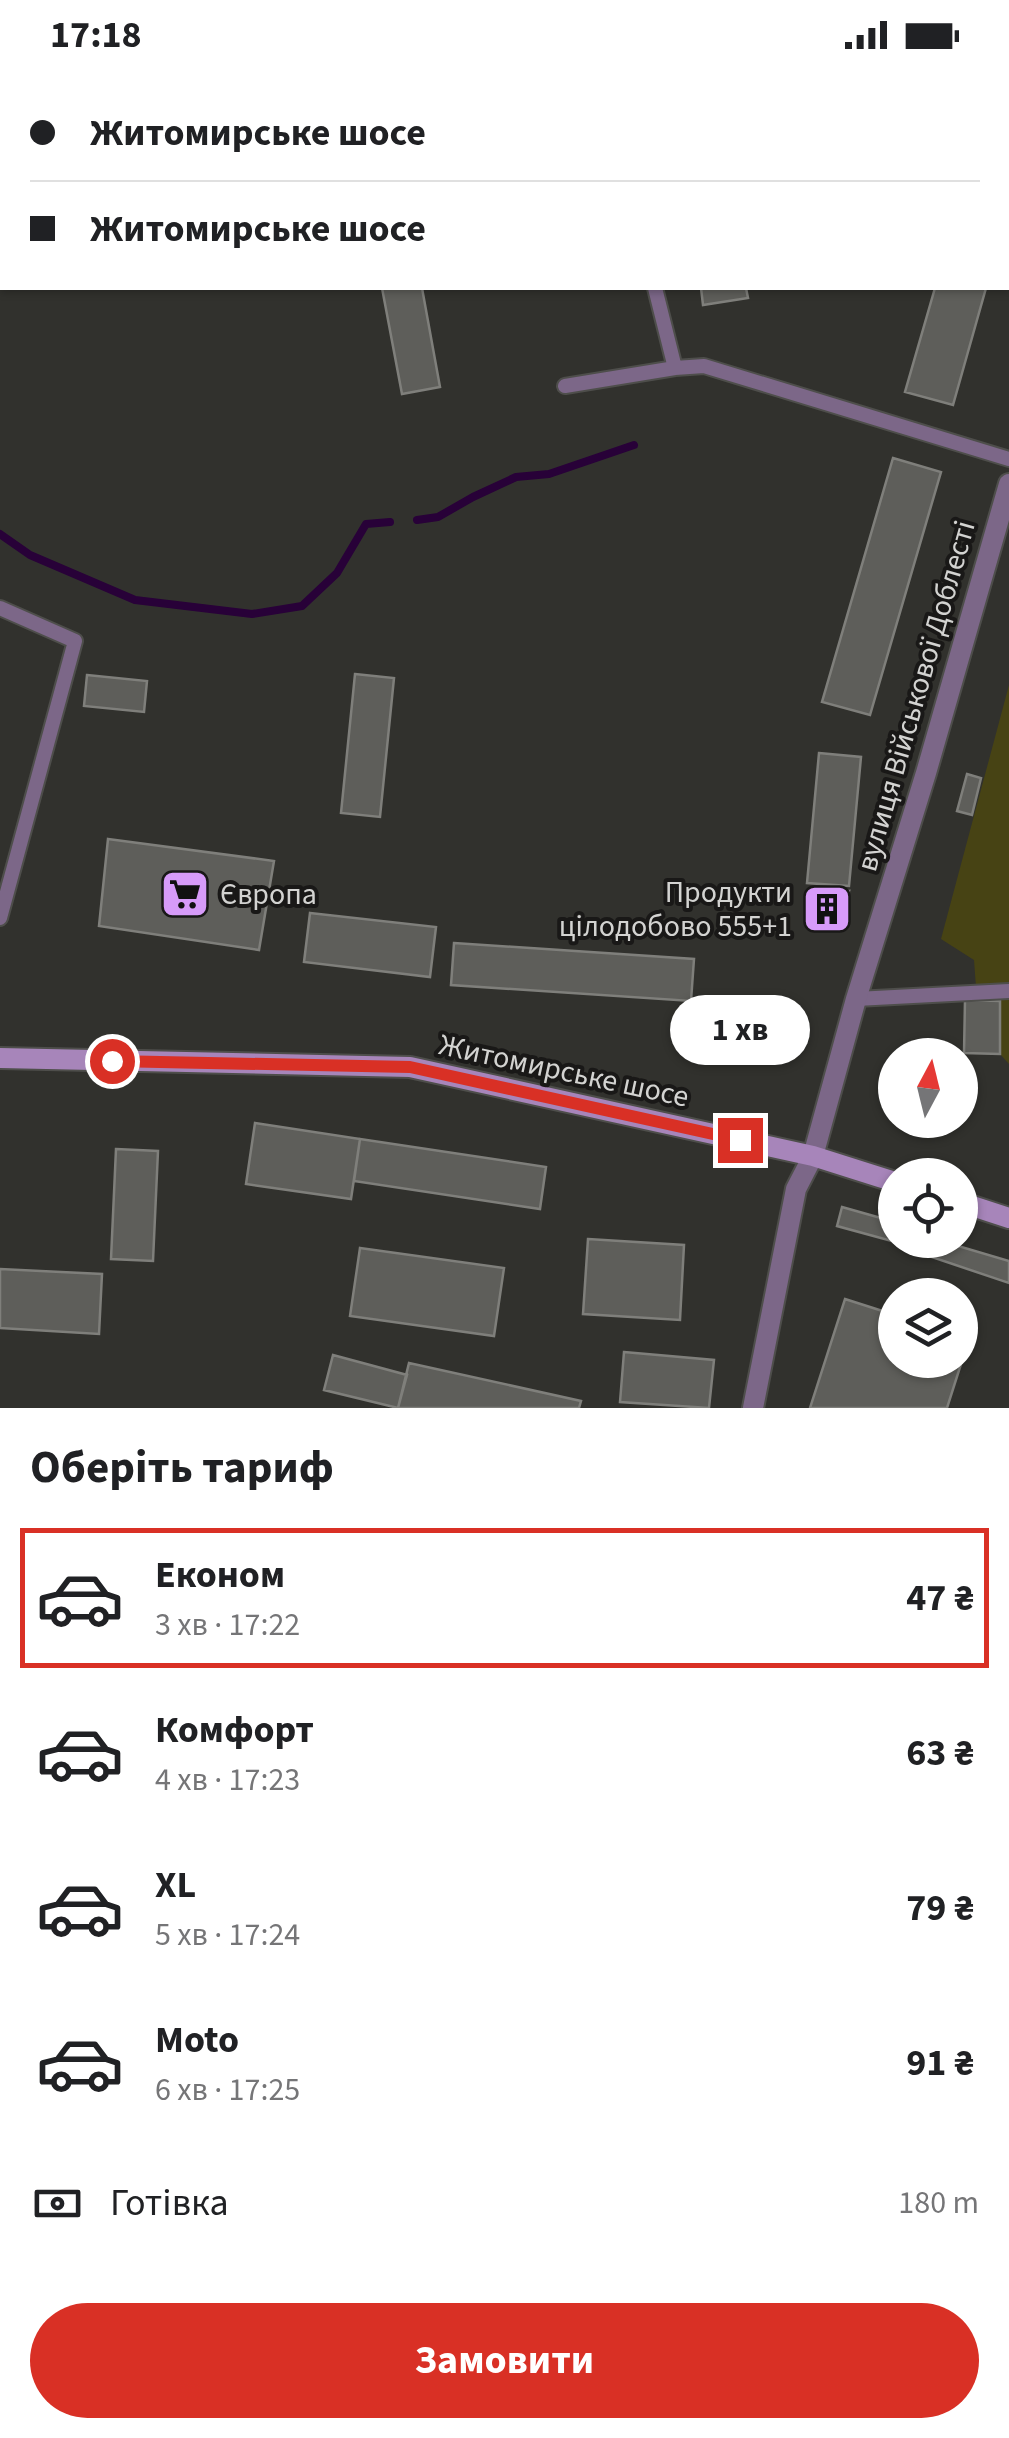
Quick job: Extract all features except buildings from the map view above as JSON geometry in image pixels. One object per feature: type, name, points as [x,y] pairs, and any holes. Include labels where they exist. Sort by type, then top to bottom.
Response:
[{"type":"main road","name":"Житомирське шосе","points":[[0,1058],[410,1067],[813,1156],[878,1177]]},
{"type":"main road","points":[[978,1208],[1009,1218]]},
{"type":"street","name":"вулиця Військової Доблесті","points":[[753,1408],[796,1189],[813,1156],[1009,484]]},
{"type":"lane","points":[[654,290],[674,368]]},
{"type":"lane","points":[[564,386],[704,366],[1009,459]]},
{"type":"lane","points":[[0,608],[74,642],[0,918]]},
{"type":"lane","points":[[856,999],[1009,992]]},
{"type":"shaded area","points":[[1009,685],[1009,1064],[1000,1054],[1000,1001],[977,1001],[974,960],[941,939]]},
{"type":"waterway","points":[[417,520],[438,517],[516,477],[549,474],[634,445]]},
{"type":"waterway","points":[[0,534],[30,555],[135,600],[252,614],[302,606],[337,573],[366,524],[390,522]]},
{"type":"place","name":"Європа","points":[[185,894]]},
{"type":"place","name":"Продукти цілодобово 555+1","points":[[827,909]]},
{"type":"route","points":[[112,1061],[410,1067],[740,1140]]}]
